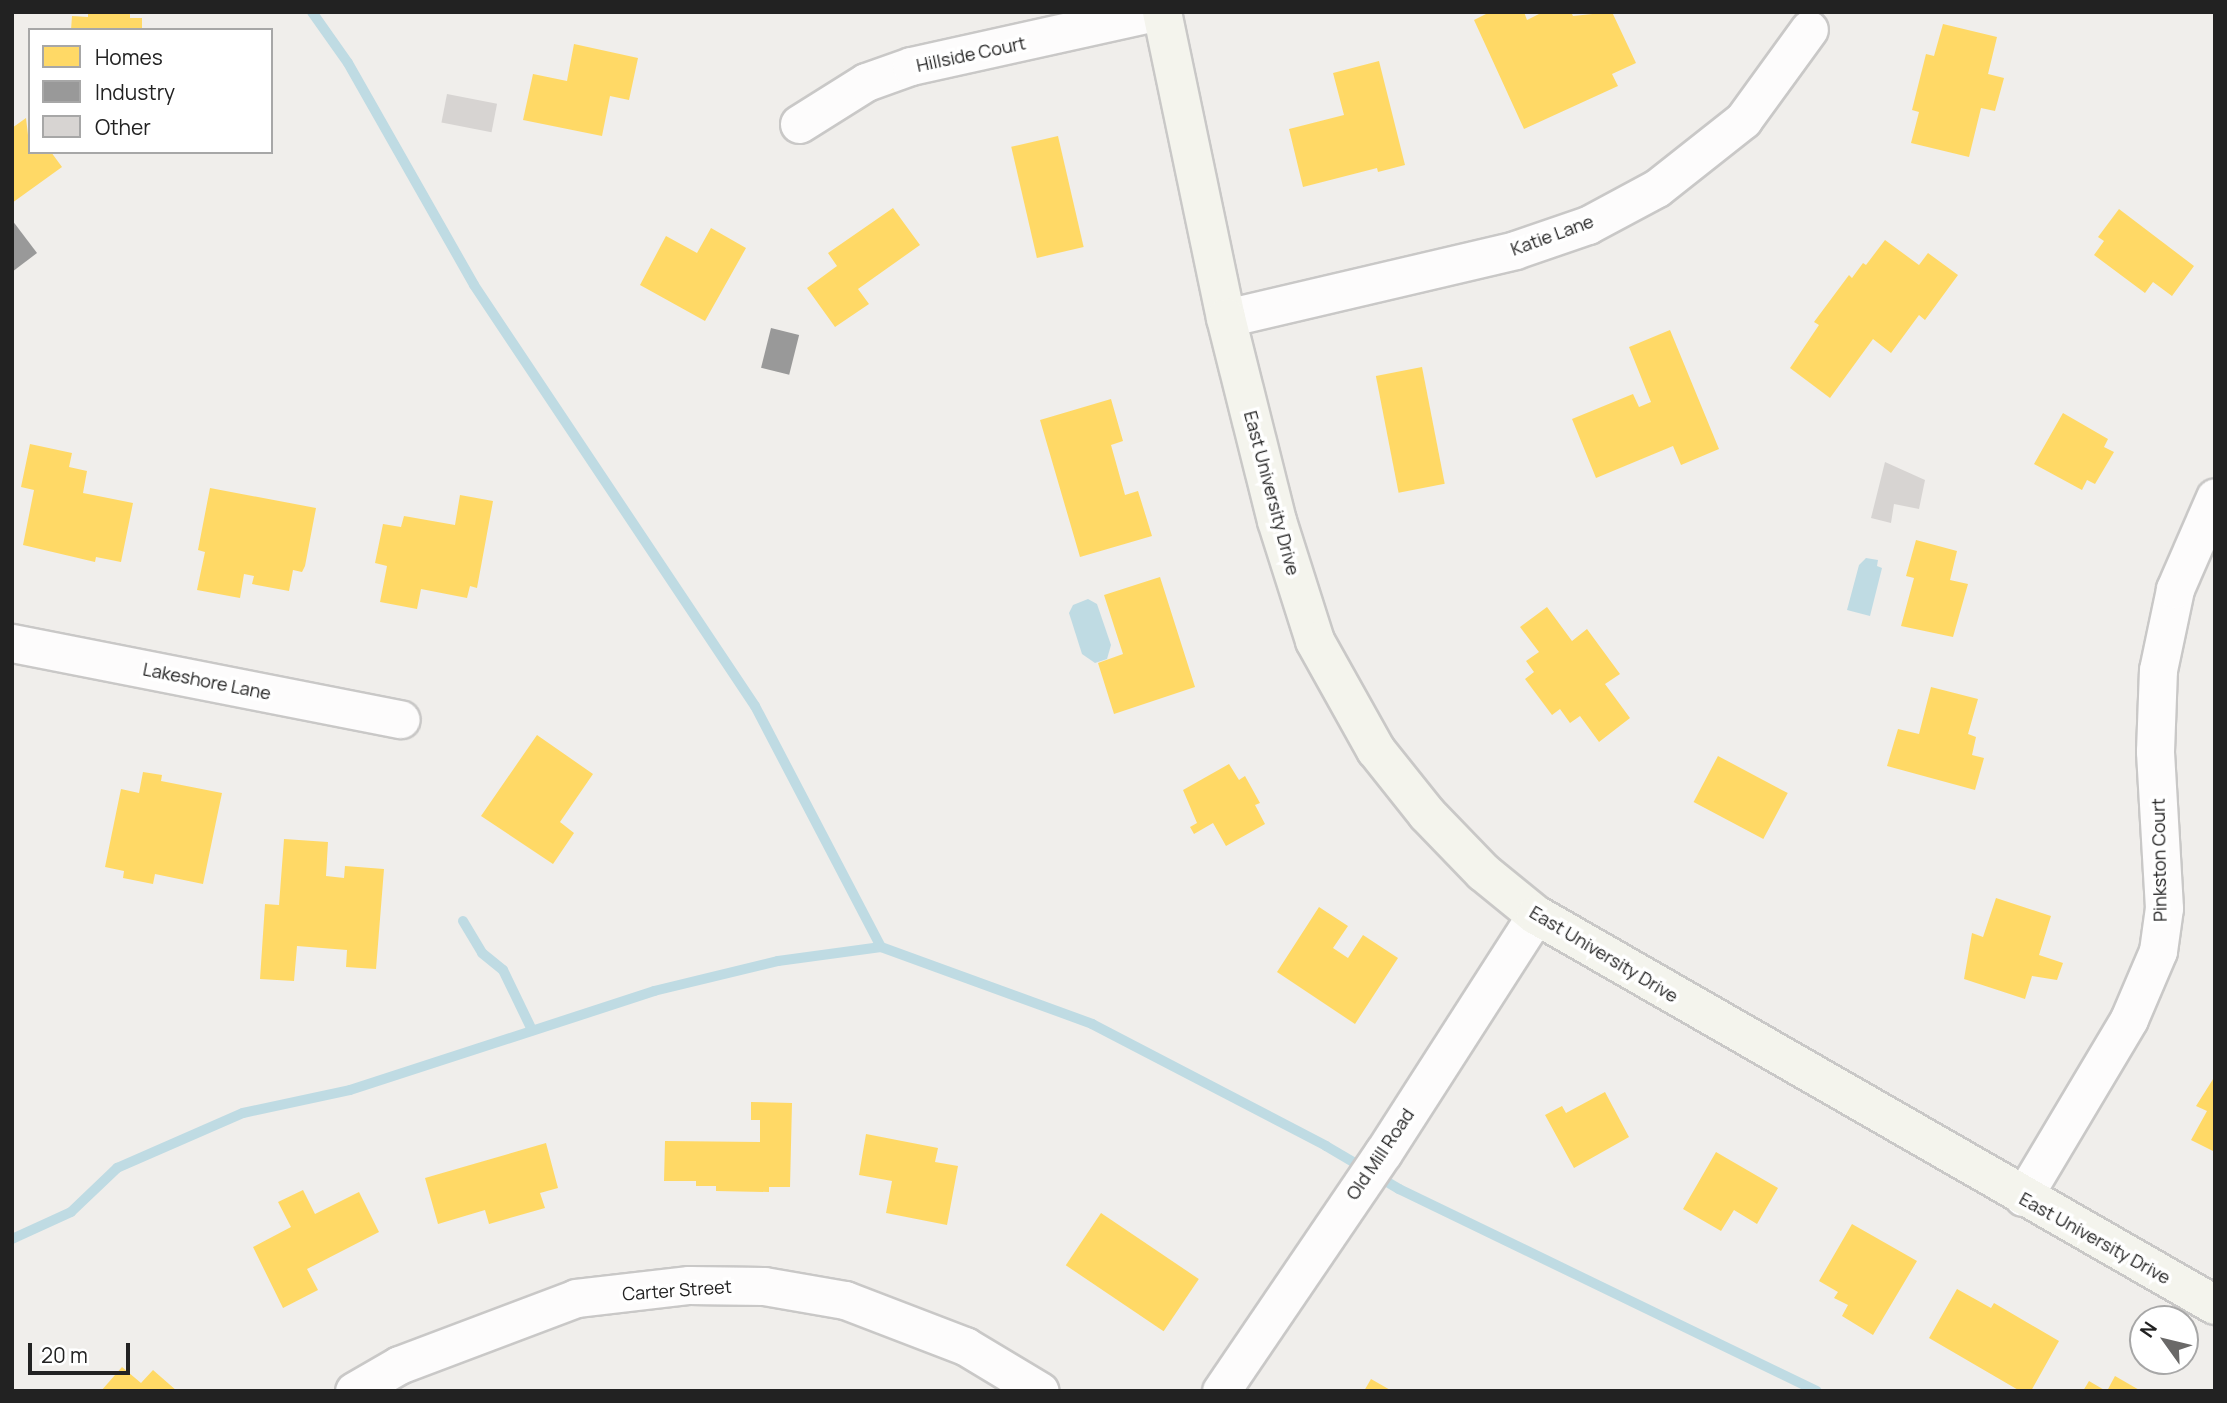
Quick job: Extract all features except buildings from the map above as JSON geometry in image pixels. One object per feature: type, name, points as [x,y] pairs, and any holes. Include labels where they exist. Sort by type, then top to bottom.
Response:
[{"type":"main road","name":"East University Drive","points":[[1161,12],[1226,318],[1277,521],[1315,641],[1376,750],[1427,814],[1483,872],[1536,915],[2215,1305]]},
{"type":"street","name":"Hillside Court","points":[[799,124],[866,82],[911,66],[1154,12]]},
{"type":"street","name":"Katie Lane","points":[[1226,318],[1515,250],[1588,225],[1657,188],[1743,120],[1809,29]]},
{"type":"street","name":"Pinkston Court","points":[[2023,1197],[2129,1019],[2158,951],[2164,908],[2155,751],[2158,670],[2175,589],[2215,497]]},
{"type":"street","name":"Lakeshore Lane","points":[[12,643],[401,719]]},
{"type":"street","name":"Old Mill Road","points":[[1221,1391],[1383,1153],[1536,915]]},
{"type":"street","name":"Carter Street","points":[[354,1391],[399,1365],[576,1298],[689,1285],[764,1286],[845,1300],[965,1346],[1040,1391]]},
{"type":"water","points":[[1866,558],[1878,560],[1877,566],[1882,568],[1870,616],[1847,610],[1859,565]]},
{"type":"water","points":[[1088,599],[1097,604],[1111,645],[1107,659],[1095,663],[1082,654],[1069,613],[1073,605]]},
{"type":"waterway","points":[[312,12],[348,63],[474,285],[755,706],[881,947],[1092,1024],[1326,1146],[1399,1189],[1817,1391]]},
{"type":"waterway","points":[[463,921],[482,953],[503,970],[532,1030]]},
{"type":"waterway","points":[[12,1239],[71,1212],[117,1168],[243,1113],[350,1090],[654,991],[778,961],[881,947]]}]
